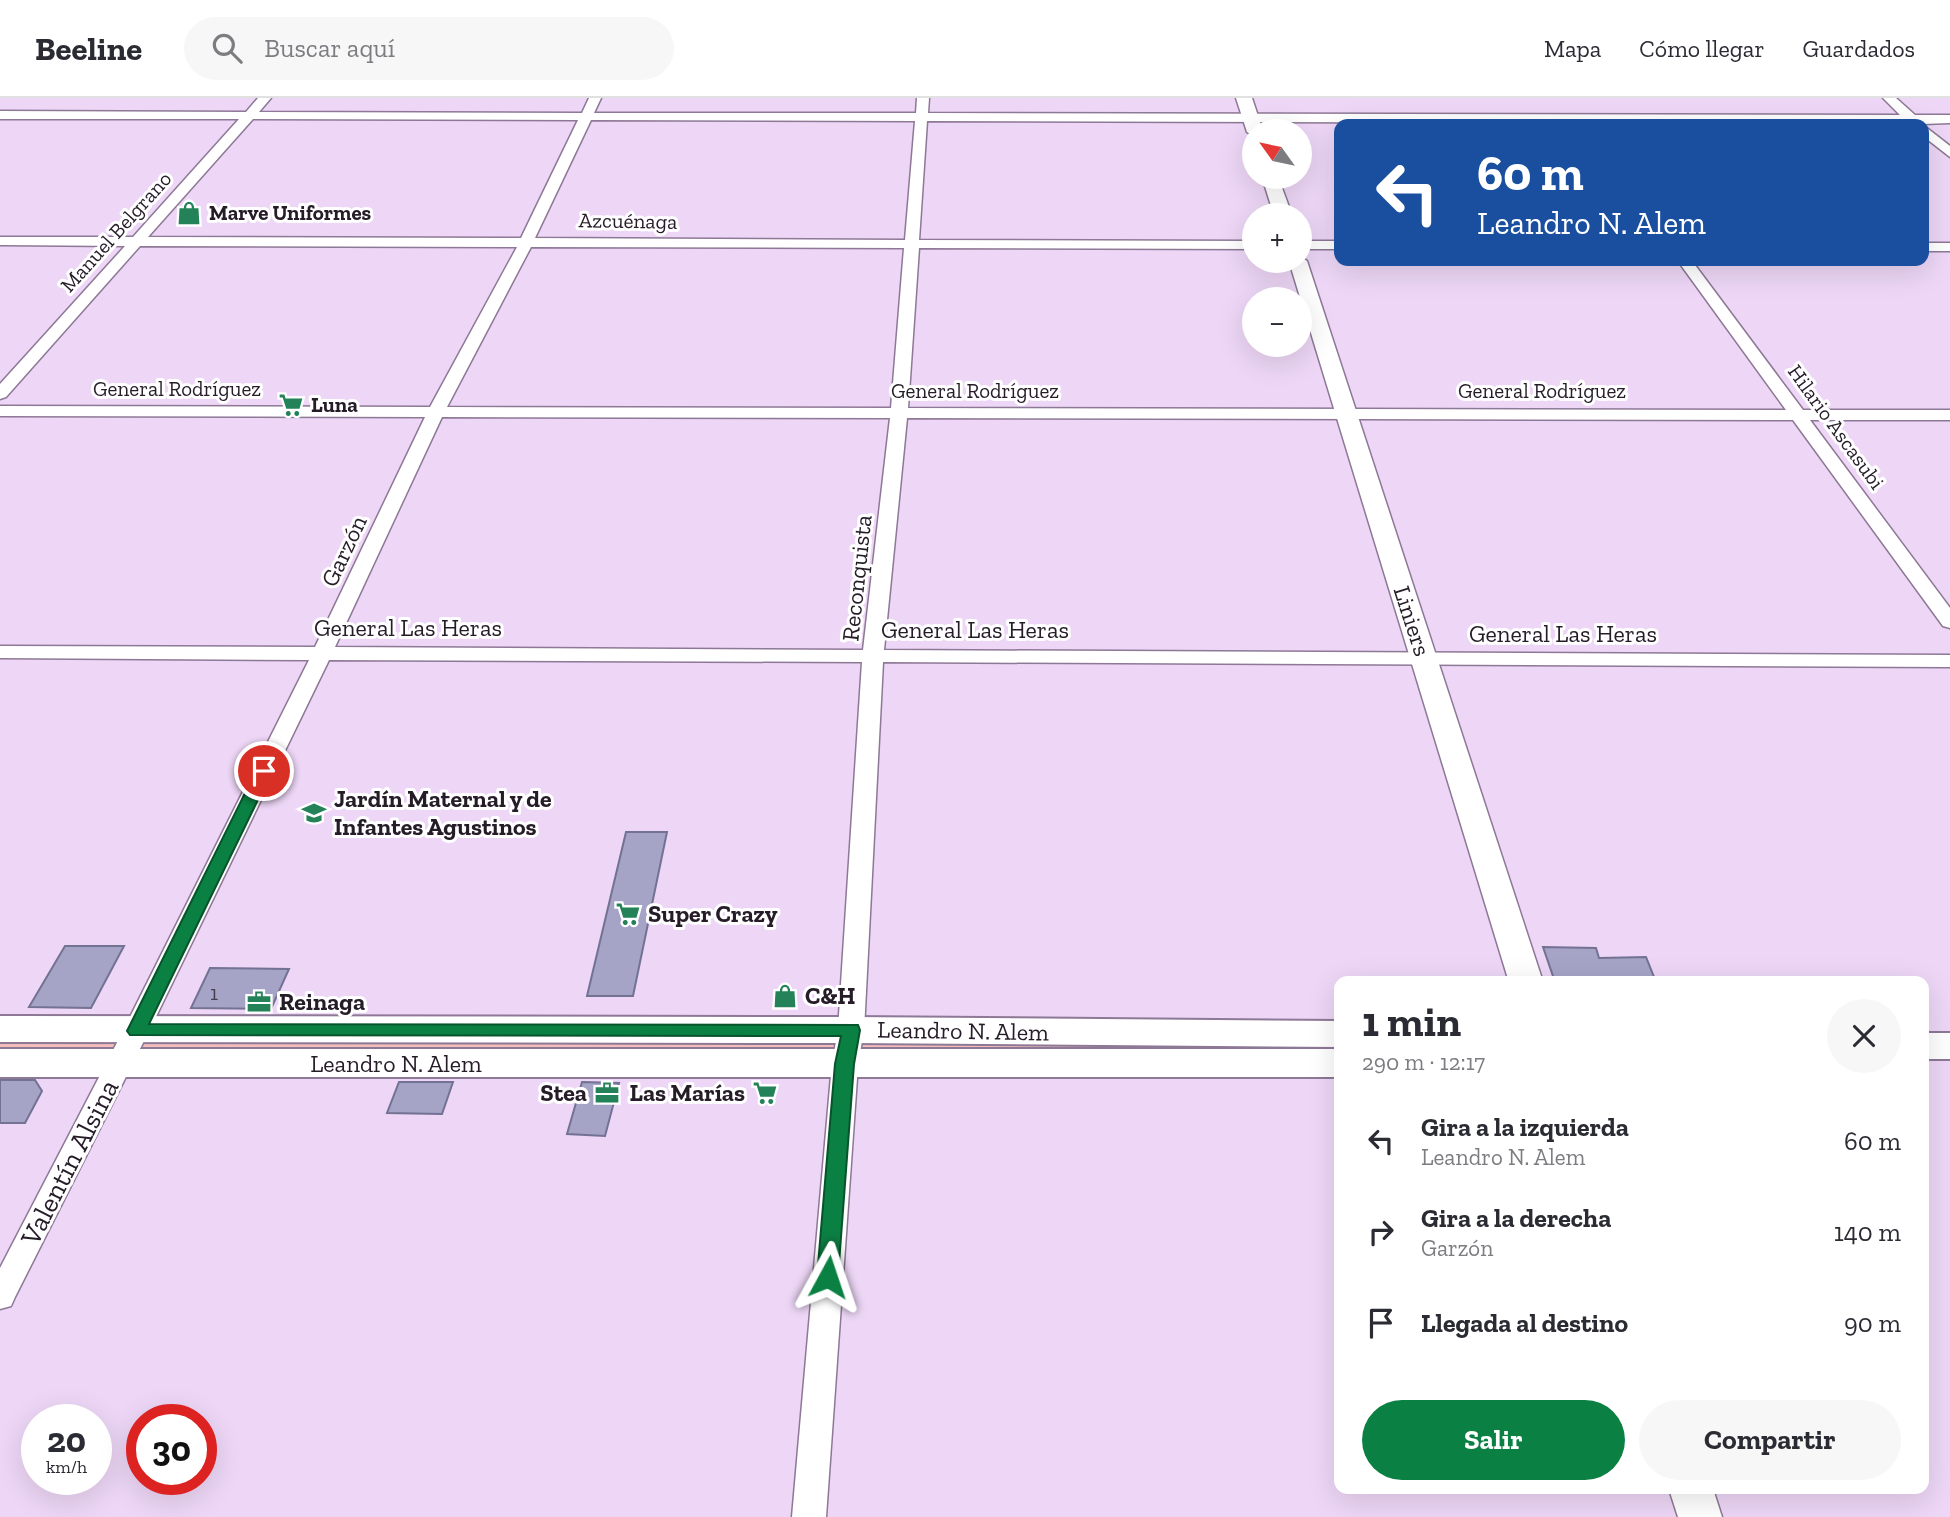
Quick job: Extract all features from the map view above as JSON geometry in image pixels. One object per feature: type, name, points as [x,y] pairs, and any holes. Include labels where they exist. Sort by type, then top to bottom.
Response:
[{"type":"main road","name":"Leandro N. Alem","points":[[0,1029],[128,1047]]},
{"type":"main road","name":"Leandro N. Alem","points":[[0,1063],[128,1047],[848,1047],[1334,1034]]},
{"type":"main road","points":[[1929,1046],[1950,1046]]},
{"type":"main road","name":"Leandro N. Alem","points":[[848,1047],[1334,1063]]},
{"type":"street","name":"Manuel Belgrano","points":[[0,394],[265,98]]},
{"type":"street","name":"Garzón","points":[[128,1047],[322,654],[436,411],[527,242],[595,98]]},
{"type":"street","points":[[1244,98],[1250,119]]},
{"type":"street","points":[[1889,98],[1912,119]]},
{"type":"street","points":[[0,115],[586,116],[922,108],[1242,124]]},
{"type":"street","name":"Reconquista","points":[[809,1517],[848,1047],[873,655],[899,413],[922,108]]},
{"type":"street","points":[[1499,119],[1715,119]]},
{"type":"street","points":[[1929,121],[1950,119]]},
{"type":"street","points":[[1312,124],[1334,123]]},
{"type":"street","points":[[1929,134],[1950,153]]},
{"type":"street","name":"Azcuénaga","points":[[0,240],[1242,245]]},
{"type":"street","points":[[1312,245],[1334,245]]},
{"type":"street","points":[[1929,247],[1950,247]]},
{"type":"street","name":"Hilario Ascasubi","points":[[1689,266],[1950,622]]},
{"type":"street","name":"Liniers","points":[[1302,273],[1524,976]]},
{"type":"street","name":"General Rodríguez","points":[[0,411],[1950,415]]},
{"type":"street","name":"General Las Heras","points":[[0,652],[1950,661]]},
{"type":"street","name":"Valentín Alsina","points":[[0,1297],[128,1047]]},
{"type":"street","points":[[1693,1494],[1700,1517]]},
{"type":"shaded area","points":[[0,1029],[1334,1034],[1334,1063],[0,1063]]},
{"type":"building","name":"Super Crazy","points":[[626,832],[667,832],[633,996],[587,996]]},
{"type":"building","points":[[65,946],[124,946],[91,1008],[29,1007]]},
{"type":"building","points":[[1543,947],[1596,948],[1599,958],[1646,957],[1654,976],[1553,976]]},
{"type":"building","points":[[210,968],[289,969],[271,1009],[191,1008]]},
{"type":"building","points":[[0,1080],[35,1080],[42,1091],[25,1123],[0,1123]]},
{"type":"building","points":[[399,1082],[453,1082],[442,1114],[387,1113]]},
{"type":"building","points":[[582,1082],[619,1083],[605,1136],[567,1134]]},
{"type":"place","name":"Marve Uniformes","points":[[189,213]]},
{"type":"place","name":"Luna","points":[[291,405]]},
{"type":"place","name":"Jardín Maternal y de Infantes Agustinos","points":[[314,813]]},
{"type":"place","name":"Super Crazy","points":[[628,914]]},
{"type":"place","name":"C&H","points":[[785,996]]},
{"type":"place","name":"Reinaga","points":[[259,1002]]},
{"type":"place","name":"Stea","points":[[607,1093]]},
{"type":"place","name":"Las Marías","points":[[765,1093]]},
{"type":"route","points":[[264,771],[136,1031],[851,1030],[845,1064],[828,1277]]}]
